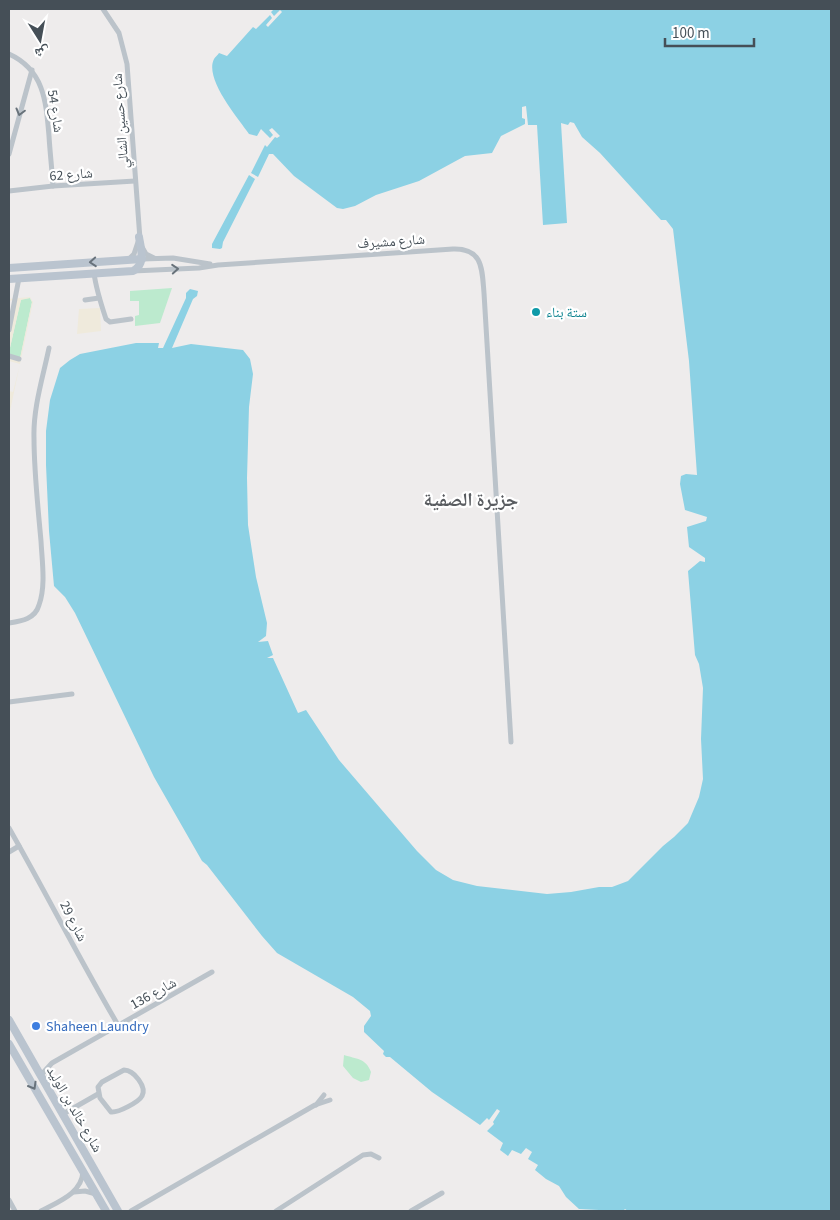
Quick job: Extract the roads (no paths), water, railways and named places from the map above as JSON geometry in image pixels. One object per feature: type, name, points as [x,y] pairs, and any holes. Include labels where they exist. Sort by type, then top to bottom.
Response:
[{"type":"main road","points":[[133,271],[139,266],[142,259],[139,237]]},
{"type":"main road","name":"شارع مشيرف","points":[[9,268],[142,259]]},
{"type":"main road","name":"شارع مشيرف","points":[[9,279],[133,271]]},
{"type":"main road","name":"شارع خالد بن الوليد","points":[[9,1020],[118,1211]]},
{"type":"main road","points":[[9,1043],[15,1043],[18,1037]]},
{"type":"main road","name":"شارع خالد بن الوليد","points":[[9,1043],[106,1211]]},
{"type":"main road","points":[[16,1056],[20,1051],[27,1051]]},
{"type":"street","name":"شارع حسين الشالي","points":[[103,9],[119,34],[125,54],[139,237],[136,250],[128,260]]},
{"type":"street","name":"شارع 54","points":[[9,54],[22,61],[32,70],[42,89],[46,103],[53,186]]},
{"type":"street","points":[[9,154],[32,70]]},
{"type":"street","name":"شارع 62","points":[[9,191],[53,186],[135,181]]},
{"type":"street","points":[[139,237],[144,250],[154,258]]},
{"type":"street","name":"شارع مشيرف","points":[[133,271],[462,249],[476,257],[481,264],[487,342],[511,742]]},
{"type":"street","name":"شارع مشيرف","points":[[142,259],[173,258],[218,265]]},
{"type":"street","points":[[94,273],[99,298],[108,321],[131,319]]},
{"type":"street","points":[[9,330],[19,278]]},
{"type":"street","points":[[85,300],[99,298]]},
{"type":"street","points":[[9,623],[24,621],[31,617],[36,612],[41,598],[42,560],[34,436],[36,411],[49,348]]},
{"type":"street","points":[[9,356],[19,359]]},
{"type":"street","points":[[9,702],[72,694]]},
{"type":"street","name":"شارع 29","points":[[9,828],[118,1025]]},
{"type":"street","points":[[9,852],[19,846]]},
{"type":"street","name":"شارع 136","points":[[36,1066],[52,1063],[212,972]]},
{"type":"street","name":"شارع 136","points":[[41,1076],[52,1063]]},
{"type":"street","points":[[127,1070],[135,1074],[144,1092],[142,1097],[116,1112],[108,1110],[98,1094],[98,1087],[102,1082],[121,1071],[127,1070]]},
{"type":"street","points":[[63,1114],[98,1094]]},
{"type":"street","points":[[315,1105],[324,1095]]},
{"type":"street","points":[[132,1211],[315,1105],[330,1100]]},
{"type":"street","points":[[276,1211],[363,1155],[372,1154],[379,1158]]},
{"type":"street","points":[[41,1211],[74,1192],[81,1183],[83,1171]]},
{"type":"street","points":[[74,1192],[85,1191],[96,1194]]},
{"type":"street","points":[[411,1211],[442,1193]]},
{"type":"street","points":[[9,1200],[15,1211]]},
{"type":"water","points":[[274,9],[831,9],[831,1211],[628,1211],[625,1209],[623,1211],[601,1211],[579,1209],[566,1197],[559,1186],[535,1170],[538,1165],[528,1159],[532,1152],[526,1148],[521,1154],[512,1150],[508,1156],[500,1150],[503,1143],[487,1131],[494,1124],[493,1122],[500,1111],[497,1109],[489,1120],[487,1118],[480,1125],[432,1092],[390,1057],[386,1057],[383,1054],[384,1051],[364,1032],[364,1026],[371,1016],[370,1011],[353,997],[277,953],[202,861],[154,777],[75,613],[65,597],[54,586],[49,531],[46,431],[50,400],[60,368],[80,354],[136,343],[159,343],[158,348],[163,348],[186,298],[186,293],[190,289],[198,291],[172,348],[191,344],[243,350],[250,359],[253,374],[249,407],[248,525],[256,577],[267,623],[266,636],[258,642],[268,641],[273,655],[267,658],[273,658],[298,713],[306,710],[339,760],[417,851],[436,870],[453,880],[477,886],[547,894],[612,887],[628,881],[688,823],[699,797],[703,779],[701,739],[703,688],[699,664],[695,655],[688,571],[700,561],[705,562],[705,558],[689,547],[687,527],[706,521],[707,517],[685,510],[680,484],[681,476],[686,474],[697,475],[689,361],[673,229],[666,220],[661,220],[600,153],[582,137],[574,123],[570,122],[568,125],[561,123],[567,223],[543,225],[537,125],[528,125],[526,106],[522,107],[522,118],[525,119],[525,124],[501,136],[492,153],[465,156],[419,181],[376,195],[355,206],[343,209],[337,208],[294,176],[273,154],[269,154],[258,177],[251,173],[265,145],[267,147],[275,137],[280,136],[272,128],[269,130],[273,135],[270,138],[261,129],[257,136],[249,134],[230,109],[218,87],[212,67],[214,59],[219,53],[227,56],[253,27],[256,29],[270,15],[272,18],[266,25],[268,27],[282,12],[280,10],[274,16],[271,12]]},
{"type":"water","points":[[249,175],[255,179],[223,242],[222,248],[212,248],[212,244]]},
{"type":"place","name":"ستة بناء","points":[[536,312]]},
{"type":"place","name":"Shaheen Laundry","points":[[36,1026]]},
{"type":"district","name":"جزيرة الصفية","points":[[471,499]]}]
